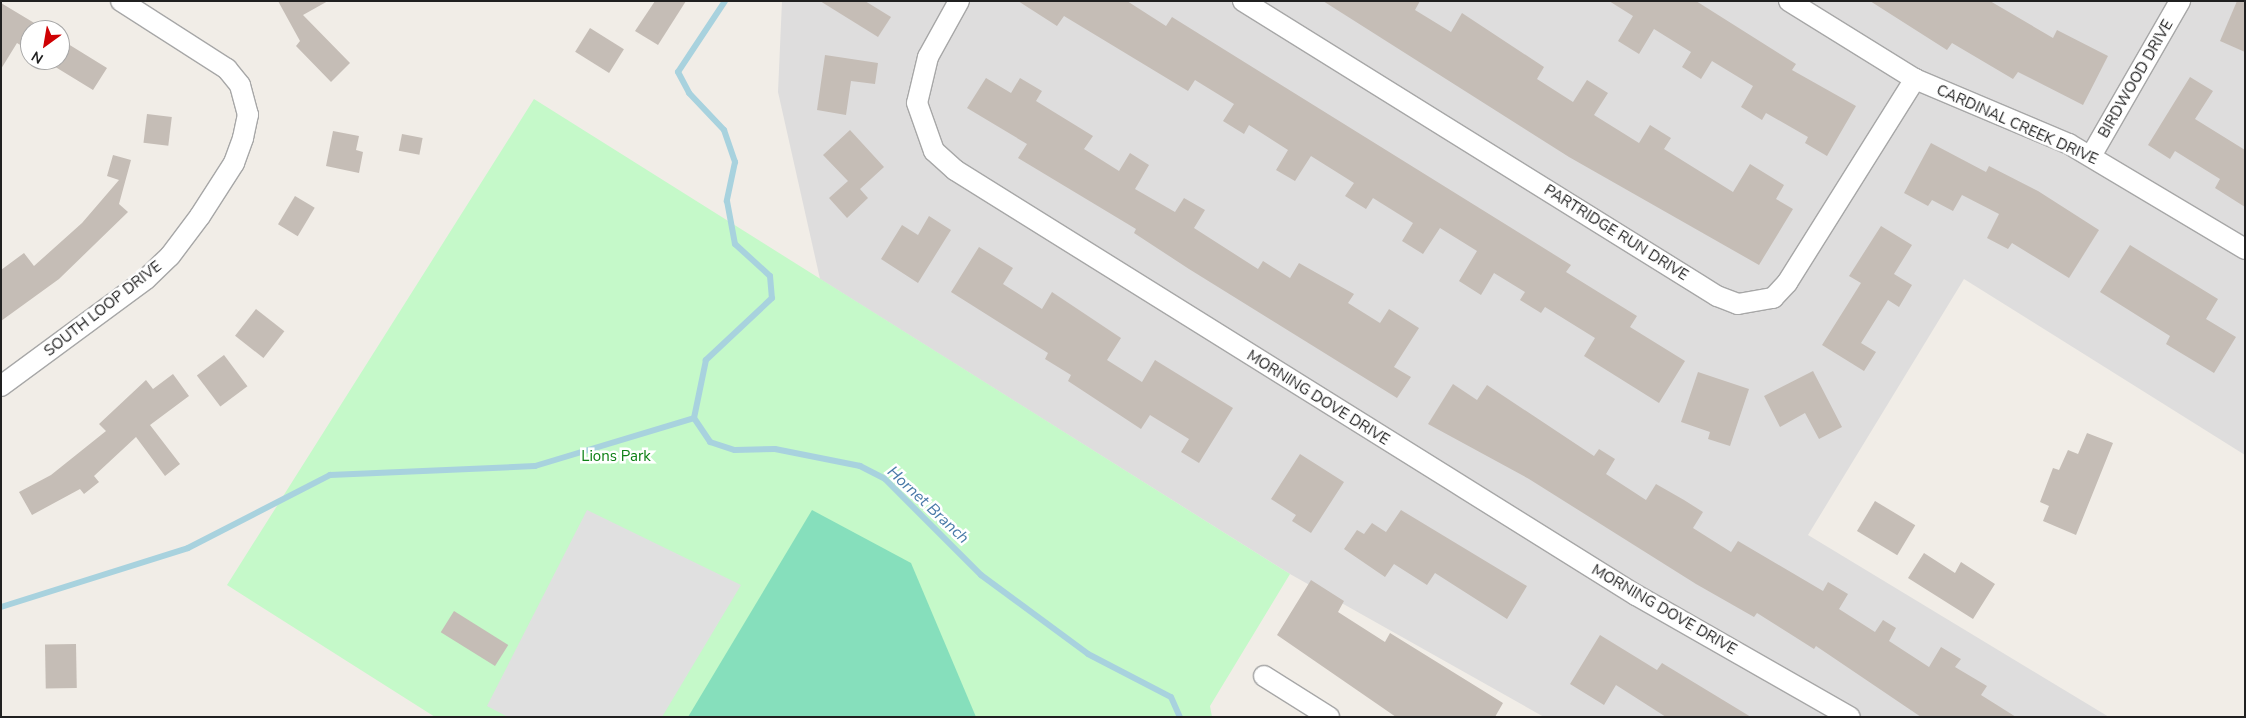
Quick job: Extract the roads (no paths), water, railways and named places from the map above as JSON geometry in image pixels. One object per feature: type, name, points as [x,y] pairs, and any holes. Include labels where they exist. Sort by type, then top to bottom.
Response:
[{"type":"street","name":"SOUTH LOOP DRIVE","points":[[1,386],[146,279],[170,256],[234,163],[248,115],[240,85],[228,69],[121,1]]},
{"type":"street","name":"MORNING DOVE DRIVE","points":[[959,1],[928,57],[918,103],[934,151],[955,170],[1636,596],[1850,717]]},
{"type":"street","name":"PARTRIDGE RUN DRIVE","points":[[1243,1],[1717,296],[1738,304],[1773,298],[1788,283],[1915,79]]},
{"type":"street","name":"CARDINAL CREEK DRIVE","points":[[1789,1],[1915,79],[2091,156],[2245,249]]},
{"type":"street","name":"BIRDWOOD DRIVE","points":[[2091,156],[2180,1]]},
{"type":"street","points":[[1264,676],[1329,717]]},
{"type":"waterway","name":"Hornet Branch","points":[[725,1],[678,72],[689,93],[724,130],[735,162],[727,201],[735,244],[770,276],[772,298],[706,360],[694,418],[710,442],[735,450],[775,449],[860,466],[885,479],[981,575],[1088,654],[1171,697],[1180,717]]},
{"type":"waterway","points":[[1,607],[188,548],[330,475],[535,466],[694,418]]},
{"type":"park label","name":"Lions Park","points":[[616,457]]}]
